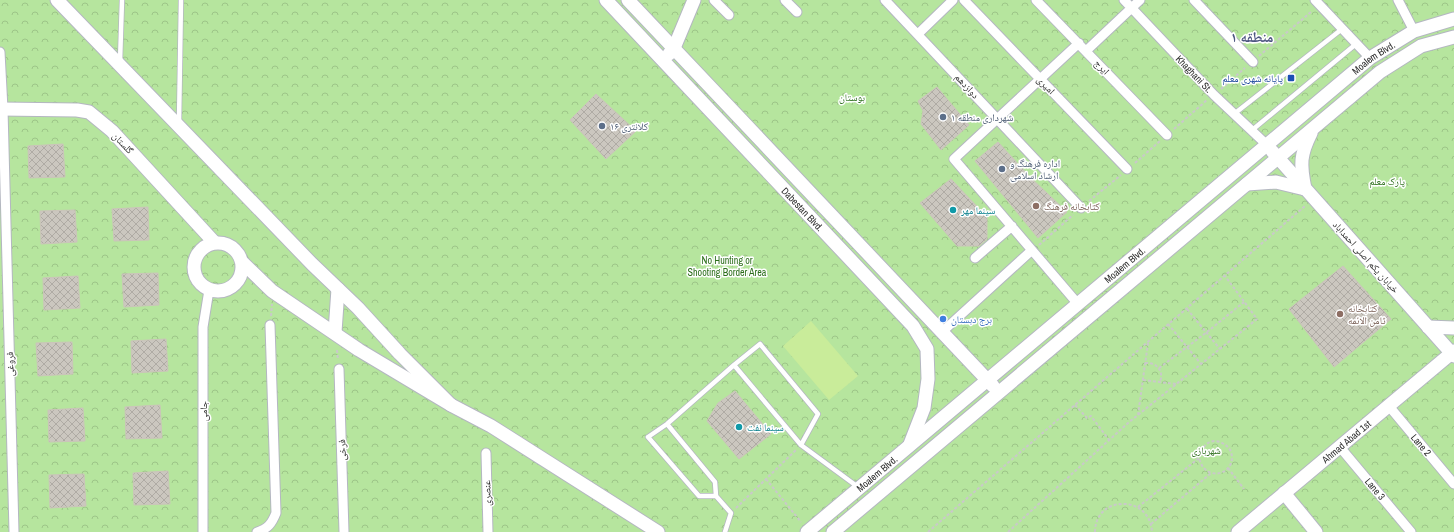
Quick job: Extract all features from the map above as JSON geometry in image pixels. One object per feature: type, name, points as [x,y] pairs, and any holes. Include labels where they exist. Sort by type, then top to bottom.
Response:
[{"type":"street","points":[[57,0],[312,264],[358,308],[400,354],[451,405]]},
{"type":"street","name":"Dabestan Blvd.","points":[[606,0],[913,326],[927,349],[928,379],[924,408],[909,446]]},
{"type":"street","name":"Dabestan Blvd.","points":[[628,0],[999,393]]},
{"type":"street","points":[[662,60],[674,48],[694,0]]},
{"type":"street","points":[[714,0],[729,15]]},
{"type":"street","points":[[785,0],[797,12]]},
{"type":"street","name":"دوازدهم","points":[[885,0],[1081,208]]},
{"type":"street","points":[[918,34],[953,0]]},
{"type":"street","name":"امیری","points":[[964,0],[1127,170]]},
{"type":"street","name":"ایرج","points":[[1036,0],[1167,135]]},
{"type":"street","name":"Khaghani St.","points":[[1124,0],[1214,95],[1267,145]]},
{"type":"street","points":[[1086,51],[1140,0]]},
{"type":"street","points":[[1194,0],[1253,62]]},
{"type":"street","points":[[1398,0],[1414,31]]},
{"type":"street","points":[[1317,2],[1370,58]]},
{"type":"street","name":"Moalem Blvd.","points":[[808,532],[1370,58],[1414,31],[1454,19]]},
{"type":"street","name":"Moalem Blvd.","points":[[833,532],[1385,68],[1421,46],[1454,37]]},
{"type":"street","points":[[1078,304],[954,160],[1079,43]]},
{"type":"street","name":"فروغی","points":[[0,52],[14,532]]},
{"type":"street","name":"گلستان","points":[[2,109],[77,110],[89,112],[112,131],[214,242]]},
{"type":"street","points":[[1247,184],[1276,182],[1305,189],[1301,168],[1304,147],[1313,128]]},
{"type":"street","name":"خیابان یکم اصلی احمداباد","points":[[1267,145],[1428,327],[1453,353]]},
{"type":"street","points":[[975,258],[1012,226]]},
{"type":"street","points":[[243,263],[241,276],[233,286],[221,292],[209,290],[198,282],[193,270],[195,257],[202,247],[214,242],[227,244],[238,251],[243,263],[272,291],[335,332],[359,350],[451,405],[491,426],[658,532]]},
{"type":"street","points":[[942,332],[1032,250]]},
{"type":"street","points":[[335,332],[338,289]]},
{"type":"street","name":"جامی","points":[[203,532],[203,328],[209,290]]},
{"type":"street","points":[[257,532],[262,531],[272,524],[276,513],[270,325]]},
{"type":"street","points":[[1428,327],[1454,328]]},
{"type":"street","name":"Ahmad Abad 1st","points":[[1238,532],[1388,405],[1453,353]]},
{"type":"street","name":"فرخی","points":[[339,369],[344,532]]},
{"type":"street","name":"Lane 2","points":[[1388,405],[1454,484]]},
{"type":"street","name":"Lane 3","points":[[1339,446],[1411,532]]},
{"type":"street","name":"عنصری","points":[[486,453],[488,532]]},
{"type":"street","points":[[1284,494],[1316,532]]},
{"type":"lane","points":[[120,65],[122,0]]},
{"type":"lane","points":[[179,126],[180,0]]},
{"type":"lane","points":[[1234,114],[1342,29]]},
{"type":"lane","points":[[1251,131],[1356,44]]},
{"type":"lane","points":[[716,496],[698,496],[648,437],[667,424],[760,344],[818,414],[801,445]]},
{"type":"lane","points":[[734,365],[801,445],[860,488]]},
{"type":"lane","points":[[667,424],[715,482],[716,496],[730,513],[725,532]]},
{"type":"path","points":[[1032,250],[1253,62],[1317,2]]},
{"type":"path","points":[[928,532],[1314,199]]},
{"type":"path","points":[[1008,532],[1138,415],[1257,319],[1225,276]]},
{"type":"path","points":[[270,325],[272,291]]},
{"type":"path","points":[[1159,368],[1244,302]]},
{"type":"path","points":[[1187,309],[1220,349]]},
{"type":"path","points":[[1168,324],[1201,364]]},
{"type":"path","points":[[1138,415],[1148,342]]},
{"type":"path","points":[[1145,363],[1153,364],[1159,368],[1162,375],[1160,382]]},
{"type":"path","points":[[1143,380],[1176,384]]},
{"type":"path","points":[[1075,405],[1087,418],[1091,416],[1109,440]]},
{"type":"path","points":[[1216,441],[1226,445],[1231,454],[1231,464],[1228,468],[1220,473],[1211,473],[1203,467],[1199,458],[1200,452],[1206,444],[1216,441]]},
{"type":"path","points":[[730,513],[801,445]]},
{"type":"path","points":[[1138,507],[1199,458]]},
{"type":"path","points":[[1228,468],[1244,489]]},
{"type":"path","points":[[1151,524],[1211,473]]},
{"type":"path","points":[[766,479],[808,532]]},
{"type":"path","points":[[1096,532],[1097,522],[1100,515],[1111,506],[1125,503],[1138,507],[1148,517],[1152,532]]},
{"type":"green space","name":"No Hunting or Shooting Border Area","points":[[0,0],[1454,0],[1454,532],[0,532]]},
{"type":"green space","points":[[811,321],[858,376],[829,400],[783,346]]},
{"type":"building","name":"شهرداری منطقه ۱","points":[[937,87],[969,125],[941,150],[921,124],[923,111],[918,101]]},
{"type":"building","name":"کلانتری ۱۶","points":[[596,94],[636,131],[606,159],[570,120]]},
{"type":"building","points":[[998,142],[1031,178],[1067,212],[1038,238],[975,161]]},
{"type":"building","points":[[63,144],[65,177],[29,178],[28,146]]},
{"type":"building","name":"سینما مهر","points":[[951,179],[987,217],[987,239],[979,246],[957,246],[920,203]]},
{"type":"building","points":[[148,207],[149,240],[114,241],[112,209]]},
{"type":"building","points":[[75,210],[77,242],[41,244],[40,211]]},
{"type":"building","name":"کتابخانه ثامن الائمه","points":[[1343,266],[1391,319],[1334,367],[1289,309]]},
{"type":"building","points":[[158,273],[159,305],[124,307],[122,274]]},
{"type":"building","points":[[78,276],[80,308],[44,310],[43,278]]},
{"type":"building","points":[[166,339],[168,371],[132,373],[131,341]]},
{"type":"building","points":[[72,342],[73,374],[38,376],[36,343]]},
{"type":"building","name":"سینما نفت","points":[[735,391],[771,434],[739,459],[707,421],[718,403]]},
{"type":"building","points":[[160,405],[162,438],[126,439],[125,407]]},
{"type":"building","points":[[83,408],[85,441],[49,442],[48,410]]},
{"type":"building","points":[[168,471],[170,504],[134,505],[133,473]]},
{"type":"building","points":[[84,474],[86,506],[50,508],[49,475]]},
{"type":"place","name":"پایانه شهری معلم","points":[[1291,78]]},
{"type":"place","name":"شهرداری منطقه ۱","points":[[943,117]]},
{"type":"place","name":"کلانتری ۱۶","points":[[602,126]]},
{"type":"place","name":"اداره فرهنگ و ارشاد اسلامی","points":[[1002,169]]},
{"type":"place","name":"کتابخانه فرهنگ","points":[[1036,206]]},
{"type":"place","name":"سینما مهر","points":[[953,210]]},
{"type":"place","name":"کتابخانه ثامن الائمه","points":[[1340,314]]},
{"type":"place","name":"برج دبستان","points":[[943,319]]},
{"type":"place","name":"سینما نفت","points":[[739,427]]},
{"type":"district","name":"منطقه ۱","points":[[1252,37]]},
{"type":"park label","name":"بوستان","points":[[852,97]]},
{"type":"park label","name":"پارک معلم","points":[[1387,181]]},
{"type":"park label","name":"شهربازی","points":[[1206,450]]}]
